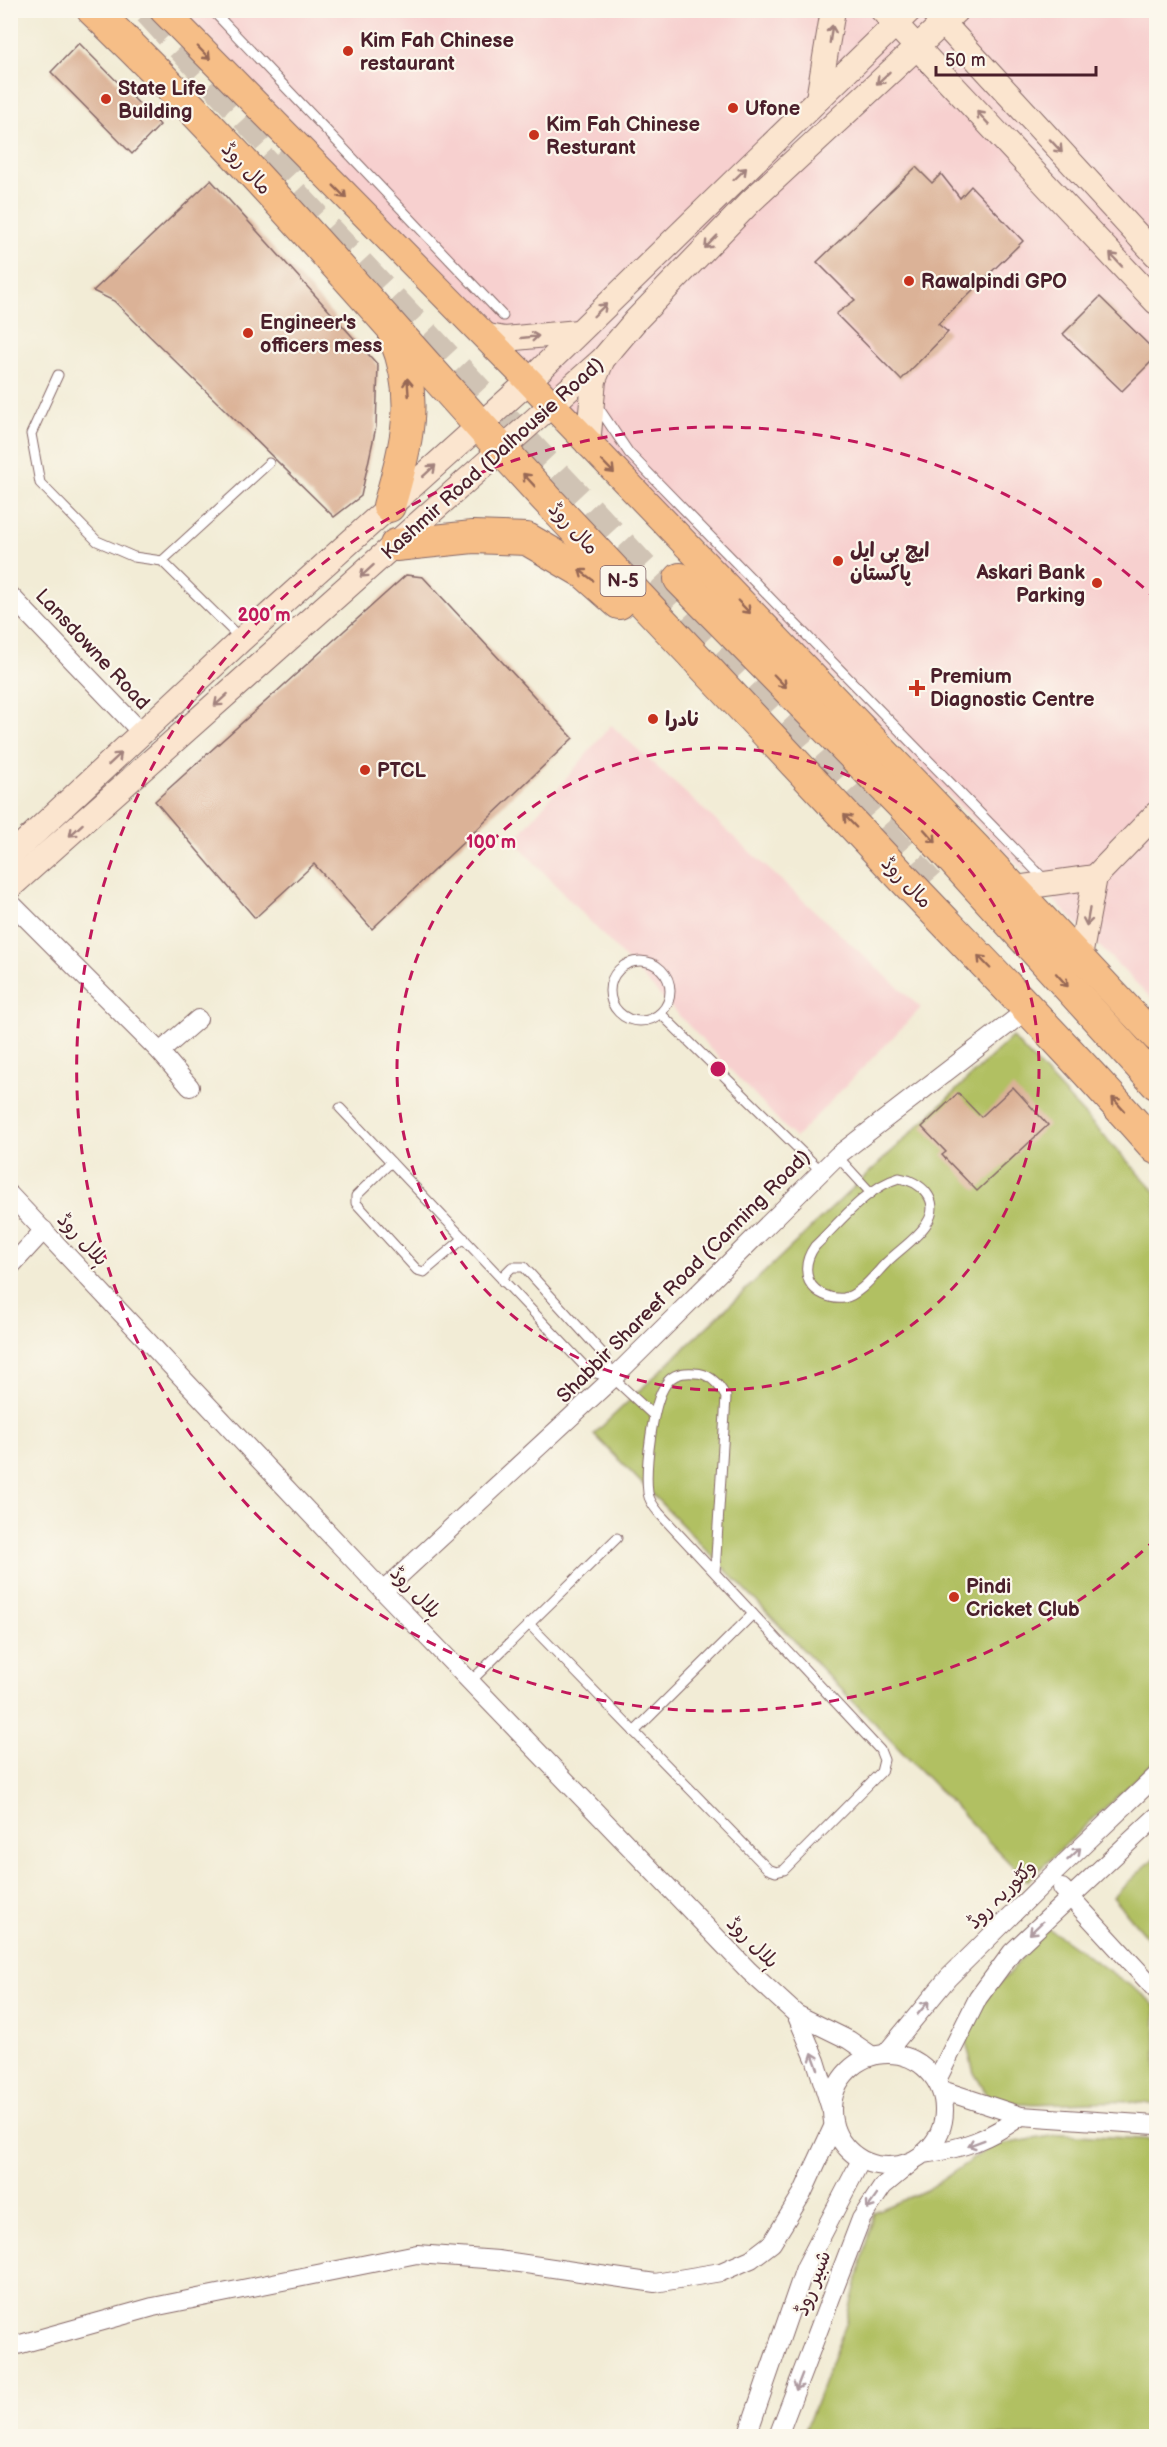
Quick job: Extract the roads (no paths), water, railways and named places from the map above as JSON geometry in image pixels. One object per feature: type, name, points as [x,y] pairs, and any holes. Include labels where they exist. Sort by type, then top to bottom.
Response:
[{"type":"highway","name":"مال روڈ","points":[[93,10],[163,77],[479,426],[699,662],[1073,1054],[1156,1148]]},
{"type":"highway","points":[[389,506],[406,442],[410,388],[404,358],[390,326]]},
{"type":"highway","points":[[396,545],[474,537],[527,539],[585,573],[646,626],[699,662]]},
{"type":"highway","points":[[680,579],[916,819],[1156,1083]]},
{"type":"main road","points":[[163,10],[529,381],[1016,888],[1156,1038]]},
{"type":"street","points":[[818,99],[833,10]]},
{"type":"street","points":[[944,14],[1156,255]]},
{"type":"street","name":"Kashmir Road (Dalhousie Road)","points":[[10,887],[603,359],[636,320],[750,202],[917,47],[944,14]]},
{"type":"street","points":[[896,15],[917,47],[1156,302]]},
{"type":"street","name":"Kashmir Road (Dalhousie Road)","points":[[10,856],[241,640],[529,381],[818,99],[896,15]]},
{"type":"street","points":[[483,335],[505,339],[578,332]]},
{"type":"street","points":[[588,445],[591,397],[594,380],[603,359]]},
{"type":"street","name":"Lansdowne Road","points":[[10,595],[142,734]]},
{"type":"street","points":[[1080,957],[1095,877],[1156,814]]},
{"type":"street","points":[[1016,888],[1095,877]]},
{"type":"street","points":[[10,902],[160,1052],[190,1088]]},
{"type":"street","name":"Shabbir Shareef Road (Canning Road)","points":[[383,1591],[613,1378],[837,1156],[1028,1009]]},
{"type":"street","points":[[160,1052],[198,1019]]},
{"type":"street","name":"ہلال روڈ","points":[[10,1195],[383,1591],[749,1971],[796,2014],[878,2054]]},
{"type":"street","points":[[10,1267],[44,1230]]},
{"type":"street","name":"وکٹوریہ روڈ","points":[[878,2054],[948,1978],[1156,1776]]},
{"type":"street","points":[[940,2085],[978,1998],[1012,1952],[1156,1817]]},
{"type":"street","points":[[1051,1876],[1156,1990]]},
{"type":"street","name":"ہلال روڈ","points":[[796,2014],[816,2061],[832,2118]]},
{"type":"street","points":[[10,2347],[153,2307],[417,2254],[498,2260],[655,2283],[721,2272],[751,2259],[772,2243],[802,2194],[832,2118],[842,2076],[878,2054],[906,2055],[924,2065],[940,2085],[945,2114],[939,2136],[918,2157]]},
{"type":"street","points":[[940,2085],[1021,2116],[1156,2125]]},
{"type":"street","points":[[832,2118],[844,2146],[861,2160],[887,2166],[958,2149],[992,2137],[1021,2116]]},
{"type":"street","name":"شبیر روڈ","points":[[778,2436],[861,2219],[883,2186],[918,2157]]},
{"type":"street","name":"شبیر روڈ","points":[[747,2436],[805,2268],[861,2160]]},
{"type":"lane","points":[[212,10],[503,316]]},
{"type":"lane","points":[[58,375],[31,434],[40,483],[97,541],[134,556],[162,561],[241,640]]},
{"type":"lane","points":[[591,397],[629,453],[1049,884]]},
{"type":"lane","points":[[162,561],[269,463]]},
{"type":"lane","points":[[638,960],[651,962],[665,974],[671,991],[668,1004],[661,1014],[649,1020],[637,1021],[625,1017],[615,1008],[610,996],[610,984],[616,972],[626,964],[638,960]]},
{"type":"lane","points":[[661,1014],[821,1171]]},
{"type":"lane","points":[[340,1108],[589,1371],[613,1378]]},
{"type":"lane","points":[[837,1156],[871,1193]]},
{"type":"lane","points":[[391,1162],[356,1196],[356,1203],[417,1270],[424,1272],[464,1238]]},
{"type":"lane","points":[[899,1178],[913,1180],[922,1186],[930,1200],[931,1214],[927,1224],[852,1295],[832,1298],[823,1295],[810,1282],[806,1272],[808,1255],[871,1193],[888,1181],[899,1178]]},
{"type":"lane","points":[[503,1282],[505,1274],[512,1267],[524,1267],[604,1355],[613,1378],[653,1415]]},
{"type":"lane","points":[[529,1624],[768,1869],[776,1872],[784,1870],[881,1772],[884,1760],[880,1750],[658,1513],[648,1494],[653,1415],[666,1382],[685,1372],[700,1373],[713,1379],[726,1397],[715,1573]]},
{"type":"lane","points":[[471,1681],[617,1538]]},
{"type":"lane","points":[[634,1732],[753,1614]]},
{"type":"tunnel","points":[[149,10],[297,171]]},
{"type":"tunnel","points":[[260,160],[785,721],[928,884]]},
{"type":"place","name":"Kim Fah Chinese restaurant","points":[[348,51]]},
{"type":"place","name":"State Life Building","points":[[106,99]]},
{"type":"place","name":"Ufone","points":[[733,108]]},
{"type":"place","name":"Kim Fah Chinese Resturant","points":[[534,135]]},
{"type":"place","name":"Rawalpindi GPO","points":[[909,281]]},
{"type":"place","name":"Engineer's officers mess","points":[[248,333]]},
{"type":"place","name":"ایچ بی ایل پاکستان","points":[[838,561]]},
{"type":"place","name":"Askari Bank Parking","points":[[1097,583]]},
{"type":"place","name":"Premium Diagnostic Centre","points":[[917,688]]},
{"type":"place","name":"نادرا","points":[[653,719]]},
{"type":"place","name":"PTCL","points":[[365,770]]},
{"type":"place","name":"Pindi Cricket Club","points":[[954,1597]]}]
